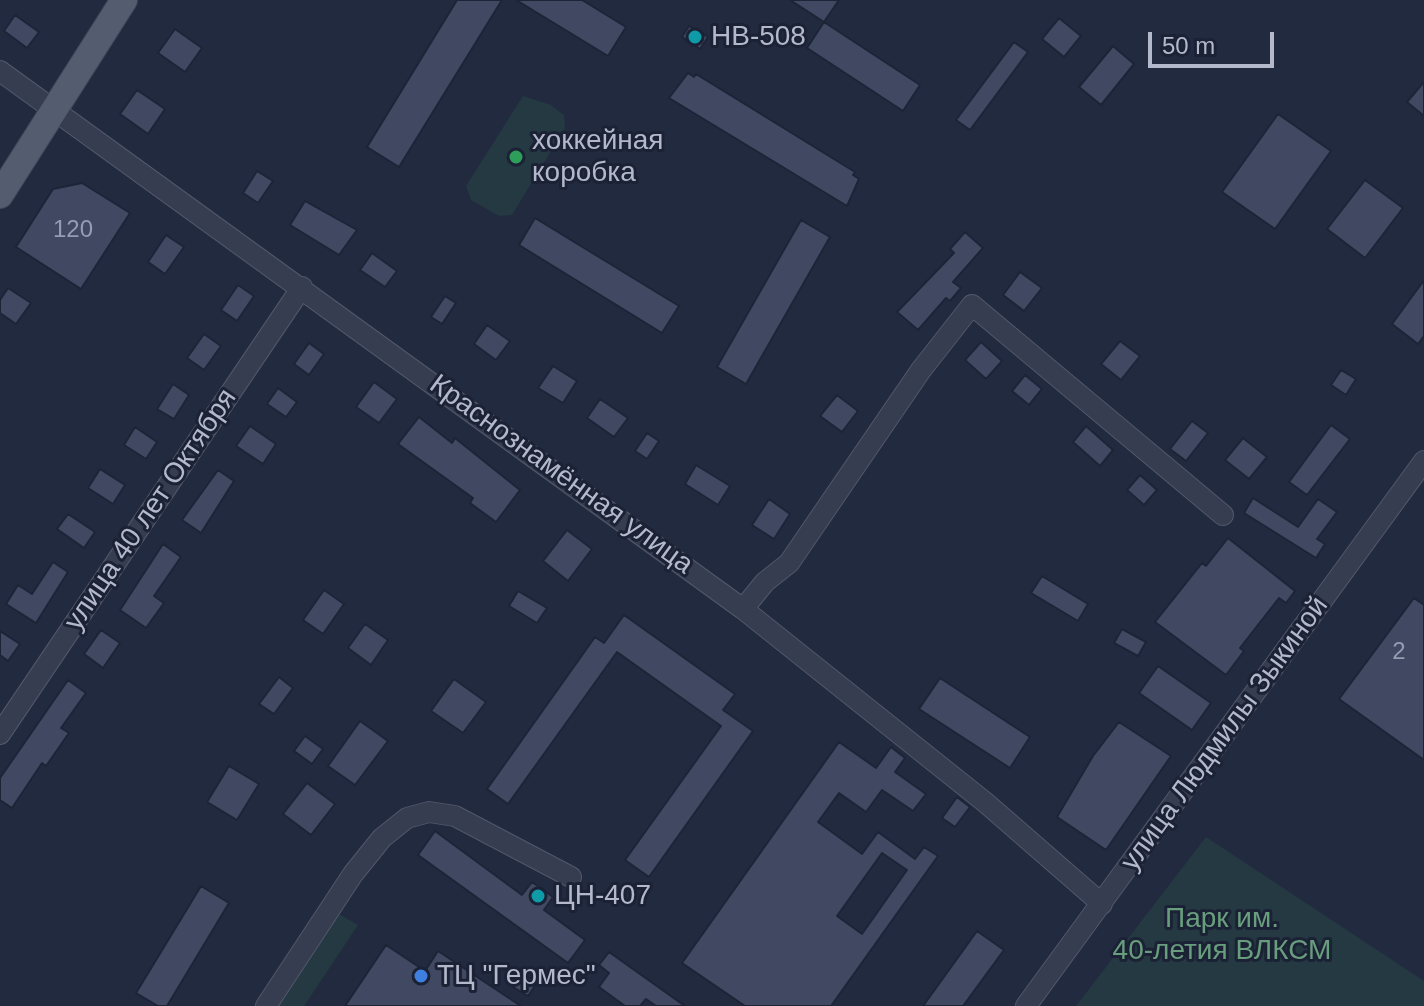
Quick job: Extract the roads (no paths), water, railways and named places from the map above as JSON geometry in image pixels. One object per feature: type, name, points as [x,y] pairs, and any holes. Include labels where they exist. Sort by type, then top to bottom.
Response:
[{"type":"main road","points":[[0,195],[124,0]]},
{"type":"street","name":"Краснознамённая улица","points":[[0,71],[743,609],[975,794],[1102,904]]},
{"type":"street","name":"улица 40 лет Октября","points":[[0,734],[302,287]]},
{"type":"street","points":[[743,609],[765,582],[789,563],[891,413],[972,305],[1223,515]]},
{"type":"street","name":"улица Людмилы Зыкиной","points":[[1026,1006],[1424,461]]},
{"type":"street","points":[[266,1006],[353,874],[382,838],[407,818],[429,812],[455,816],[571,877]]},
{"type":"place","name":"НВ-508","points":[[695,37]]},
{"type":"place","name":"хоккейная коробка","points":[[516,157]]},
{"type":"place","name":"ЦН-407","points":[[538,896]]},
{"type":"place","name":"ТЦ \"Гермес\"","points":[[421,976]]},
{"type":"park label","name":"Парк им. 40-летия ВЛКСМ","points":[[1222,935]]}]
